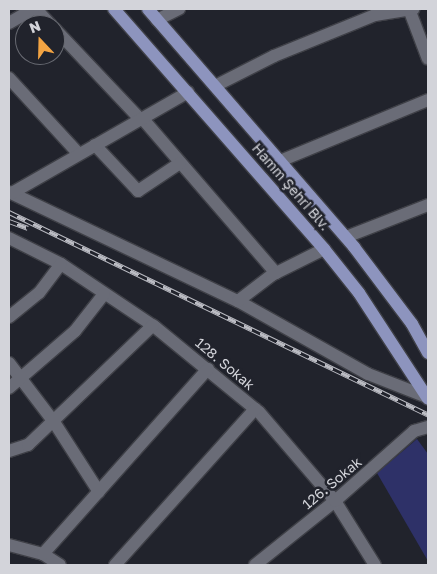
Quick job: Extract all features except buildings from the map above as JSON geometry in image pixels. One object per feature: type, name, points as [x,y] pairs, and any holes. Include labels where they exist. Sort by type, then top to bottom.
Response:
[{"type":"main road","name":"Hamm Şehri Blv.","points":[[114,9],[324,249],[359,293],[428,398]]},
{"type":"main road","name":"Hamm Şehri Blv.","points":[[148,9],[346,237],[412,324],[428,353]]},
{"type":"street","points":[[9,23],[34,9]]},
{"type":"street","points":[[157,20],[179,9]]},
{"type":"street","points":[[215,86],[274,56],[375,15],[411,9],[428,59]]},
{"type":"street","points":[[65,39],[141,119],[276,273]]},
{"type":"street","points":[[9,78],[79,154]]},
{"type":"street","points":[[10,193],[188,92]]},
{"type":"street","points":[[280,160],[428,100]]},
{"type":"street","points":[[95,145],[138,191],[180,163]]},
{"type":"street","points":[[10,193],[238,301],[368,374],[428,398]]},
{"type":"street","points":[[346,237],[428,204]]},
{"type":"street","name":"128. Sokak","points":[[9,238],[61,264],[153,325],[255,409],[335,501],[369,563]]},
{"type":"street","points":[[238,301],[276,273],[324,249]]},
{"type":"street","points":[[9,317],[39,293],[61,264]]},
{"type":"street","points":[[9,388],[75,331],[104,294]]},
{"type":"street","points":[[9,451],[28,445],[153,325]]},
{"type":"street","points":[[9,363],[54,422],[99,492]]},
{"type":"street","points":[[43,554],[208,369]]},
{"type":"street","points":[[115,565],[255,409]]},
{"type":"street","name":"126. Sokak","points":[[255,565],[335,501],[414,431],[428,427]]},
{"type":"street","points":[[9,545],[43,554],[60,565]]},
{"type":"shaded area","points":[[417,439],[428,454],[428,561],[377,473]]},
{"type":"railway","points":[[9,212],[428,415]]},
{"type":"railway","points":[[9,221],[28,228]]}]
